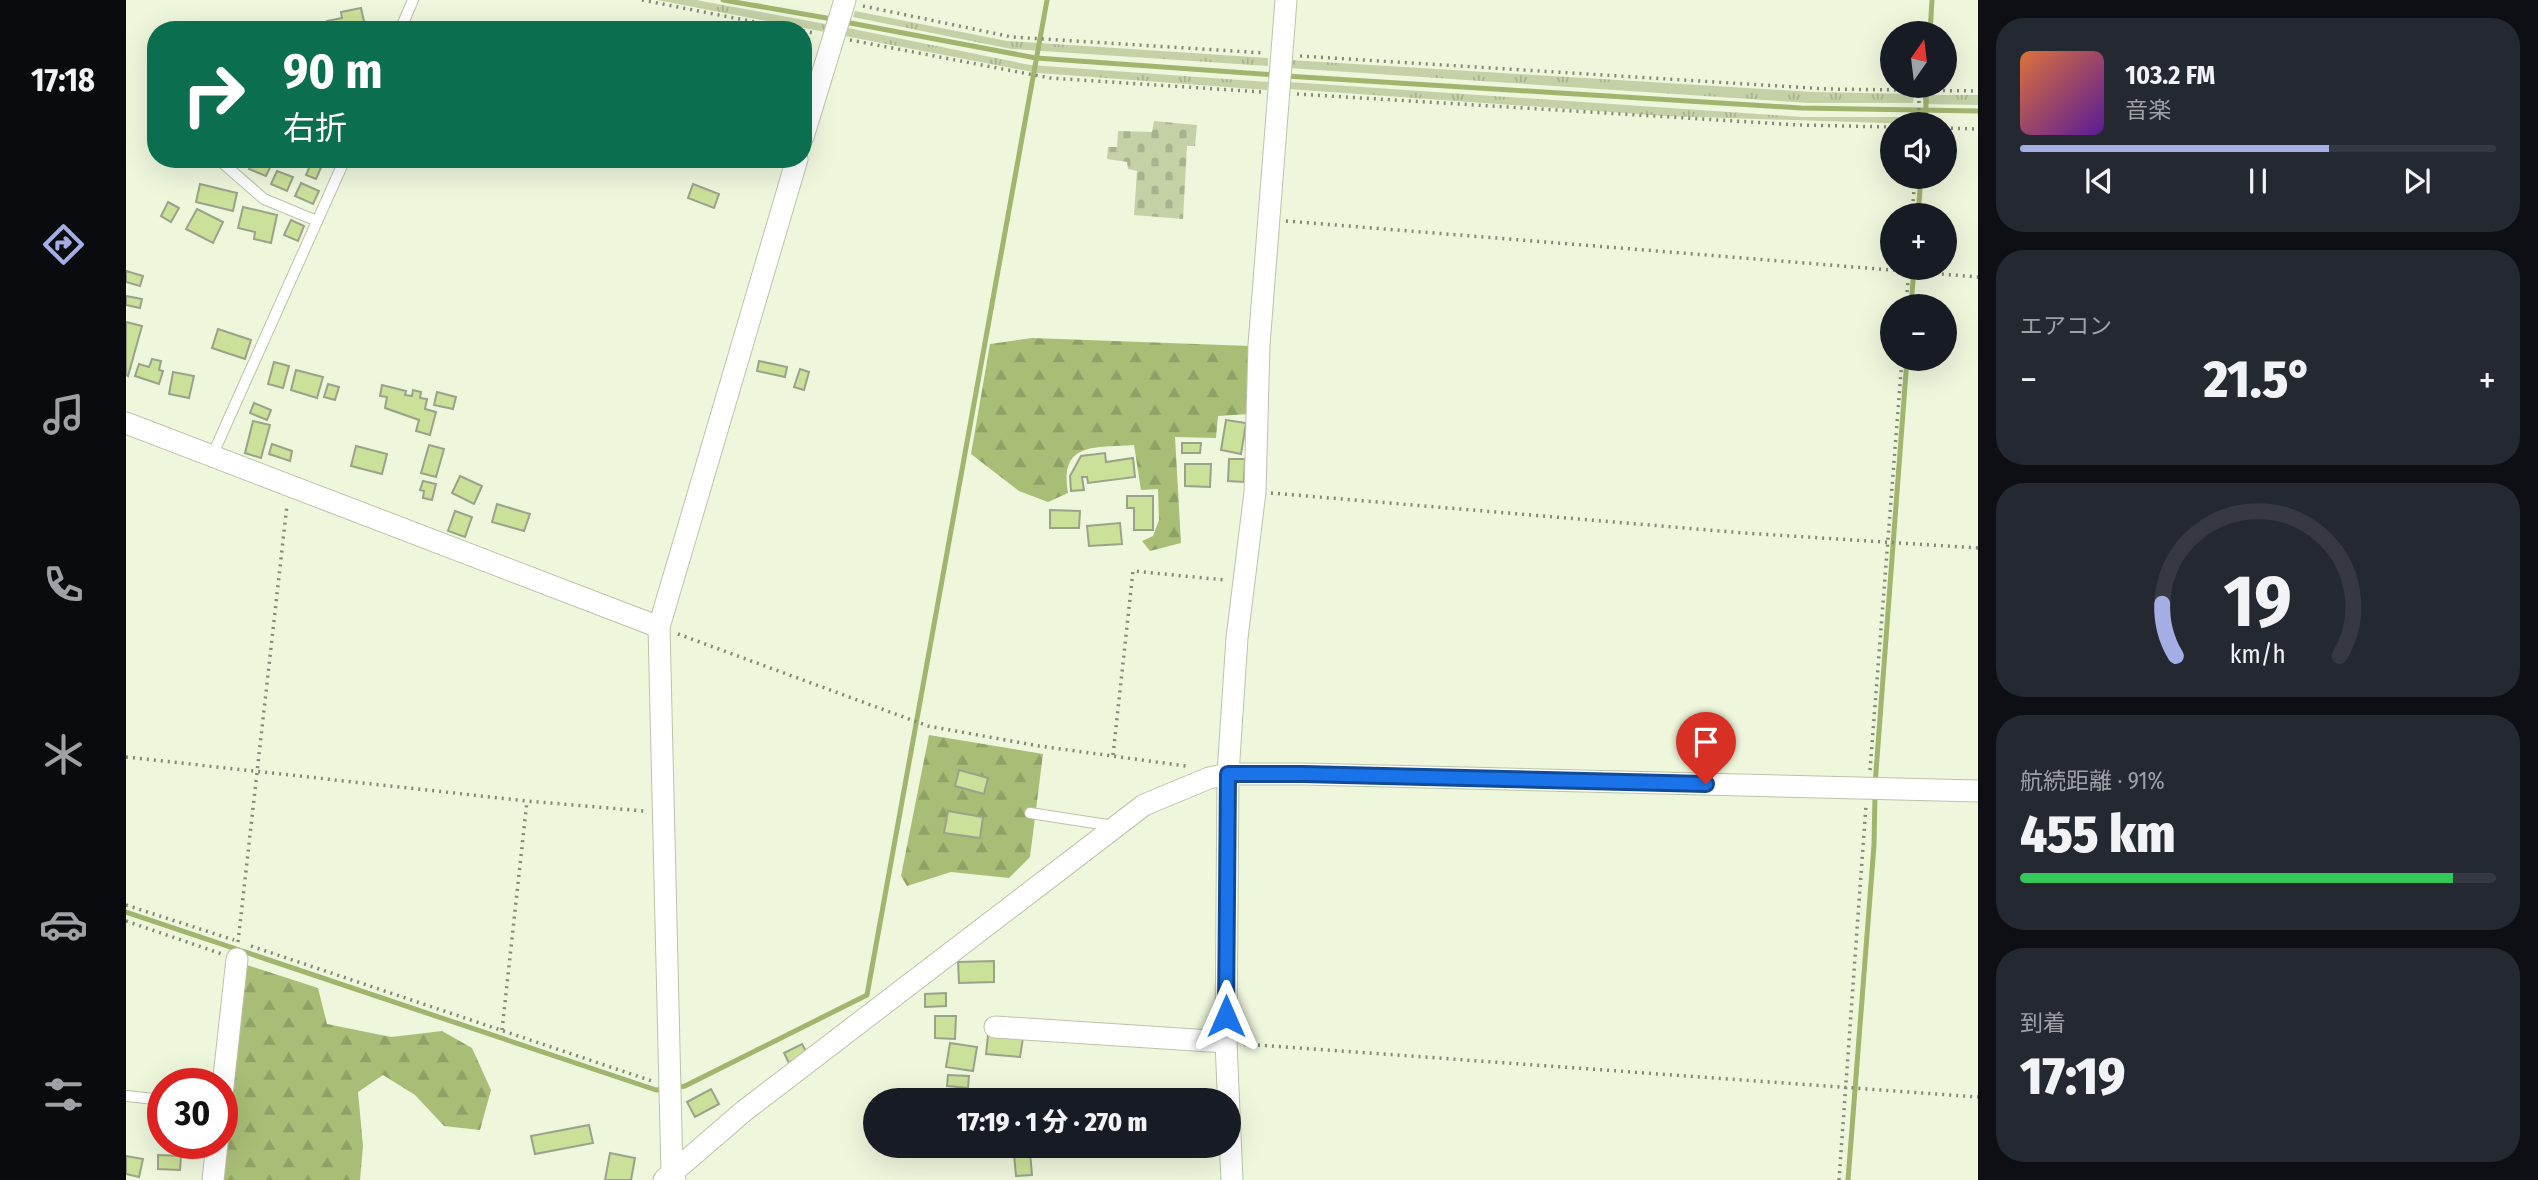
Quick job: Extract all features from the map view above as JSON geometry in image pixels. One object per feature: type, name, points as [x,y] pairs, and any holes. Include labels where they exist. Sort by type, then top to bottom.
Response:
[{"type":"street","points":[[1232,1180],[1218,776],[1255,492],[1259,345],[1286,0]]},
{"type":"street","points":[[812,106],[841,1]]},
{"type":"street","points":[[671,1178],[659,628],[794,168]]},
{"type":"street","points":[[126,423],[659,628]]},
{"type":"street","points":[[671,1178],[744,1111],[1144,805],[1218,776],[1303,774],[1978,791]]},
{"type":"street","points":[[226,1068],[242,949]]},
{"type":"street","points":[[995,1027],[1226,1042]]},
{"type":"street","points":[[213,1180],[215,1159]]},
{"type":"lane","points":[[404,21],[413,0]]},
{"type":"lane","points":[[228,168],[264,199],[317,222]]},
{"type":"lane","points":[[212,456],[317,222],[338,168]]},
{"type":"lane","points":[[1030,813],[1116,827]]},
{"type":"lane","points":[[127,1096],[147,1099]]},
{"type":"path","points":[[642,0],[750,21]]},
{"type":"path","points":[[841,1],[1012,37],[1648,79],[1880,90]]},
{"type":"path","points":[[833,37],[1050,78],[1785,125],[1880,127]]},
{"type":"path","points":[[1957,91],[1978,91]]},
{"type":"path","points":[[1957,128],[1978,129]]},
{"type":"path","points":[[1269,219],[1880,268]]},
{"type":"path","points":[[1957,275],[1978,277]]},
{"type":"path","points":[[242,949],[257,771],[289,485]]},
{"type":"path","points":[[1255,492],[1744,533],[1978,548]]},
{"type":"path","points":[[1113,755],[1133,571],[1244,582]]},
{"type":"path","points":[[659,628],[928,726],[1039,746],[1187,766],[1218,776]]},
{"type":"path","points":[[126,757],[527,801],[664,813]]},
{"type":"path","points":[[502,1030],[527,801]]},
{"type":"path","points":[[126,905],[242,949],[502,1030],[650,1081],[670,1083]]},
{"type":"path","points":[[126,921],[242,949]]},
{"type":"path","points":[[1226,1042],[1441,1060],[1978,1097]]},
{"type":"green space","points":[[657,0],[696,0],[810,21],[767,21]]},
{"type":"green space","points":[[855,11],[1007,41],[1268,58],[1268,66],[1011,49],[853,17]]},
{"type":"green space","points":[[812,21],[826,24],[825,32],[812,30]]},
{"type":"green space","points":[[848,28],[1030,65],[1268,82],[1267,90],[1038,73],[845,36]]},
{"type":"green space","points":[[1290,60],[1814,92],[1880,93],[1880,98],[1914,98],[1913,103],[1808,103],[1288,68]]},
{"type":"green space","points":[[1289,82],[1802,117],[1880,117],[1880,123],[1667,116],[1288,89]]},
{"type":"green space","points":[[1978,95],[1978,105],[1923,104],[1923,98]]},
{"type":"green space","points":[[1154,121],[1197,125],[1195,146],[1187,146],[1183,219],[1134,215],[1137,171],[1128,169],[1127,162],[1107,159],[1108,147],[1117,147],[1118,131],[1152,132]]},
{"type":"green space","points":[[1032,338],[1250,346],[1250,414],[1218,416],[1216,438],[1175,437],[1181,543],[1150,551],[1142,541],[1153,536],[1159,520],[1158,489],[1141,490],[1134,445],[1094,448],[1075,456],[1069,464],[1068,493],[1048,502],[1019,491],[971,454],[990,344]]},
{"type":"green space","points":[[929,735],[1043,754],[1030,857],[1009,878],[951,872],[907,886],[901,876]]},
{"type":"green space","points":[[247,965],[318,988],[327,1024],[391,1037],[442,1031],[472,1048],[491,1090],[480,1130],[444,1126],[415,1095],[383,1075],[358,1092],[363,1146],[360,1180],[221,1180],[224,1159],[238,1159],[238,1068],[235,1068]]},
{"type":"building","points":[[361,8],[364,21],[327,21],[342,18],[341,12]]},
{"type":"building","points":[[249,168],[270,168],[266,176]]},
{"type":"building","points":[[309,168],[321,168],[316,179],[306,175]]},
{"type":"building","points":[[277,171],[293,177],[287,191],[271,184]]},
{"type":"building","points":[[301,183],[319,191],[313,204],[295,196]]},
{"type":"building","points":[[200,184],[237,193],[233,211],[196,202]]},
{"type":"building","points":[[693,184],[719,194],[714,208],[688,198]]},
{"type":"building","points":[[168,202],[179,208],[171,222],[161,216]]},
{"type":"building","points":[[243,207],[277,215],[271,243],[254,239],[255,232],[238,228]]},
{"type":"building","points":[[197,209],[223,222],[213,243],[186,229]]},
{"type":"building","points":[[291,220],[304,226],[298,241],[284,235]]},
{"type":"building","points":[[126,271],[143,276],[140,286],[126,282]]},
{"type":"building","points":[[126,296],[142,299],[140,308],[126,305]]},
{"type":"building","points":[[126,322],[142,326],[128,376],[126,375]]},
{"type":"building","points":[[218,329],[251,340],[245,359],[212,348]]},
{"type":"building","points":[[152,359],[161,361],[159,370],[163,371],[159,384],[135,376],[139,364],[149,367]]},
{"type":"building","points":[[759,361],[787,367],[785,377],[757,371]]},
{"type":"building","points":[[274,362],[289,366],[283,388],[268,384]]},
{"type":"building","points":[[800,369],[809,372],[804,390],[794,387]]},
{"type":"building","points":[[296,370],[323,377],[317,398],[291,390]]},
{"type":"building","points":[[173,372],[194,376],[189,398],[169,394]]},
{"type":"building","points":[[328,384],[339,387],[335,400],[324,397]]},
{"type":"building","points":[[382,385],[406,391],[405,395],[412,396],[413,390],[421,392],[420,398],[427,399],[425,409],[436,412],[430,435],[416,431],[419,420],[385,408],[387,397],[380,396]]},
{"type":"building","points":[[437,392],[456,397],[453,409],[434,405]]},
{"type":"building","points":[[254,403],[271,410],[267,420],[250,413]]},
{"type":"building","points":[[1226,420],[1246,423],[1241,454],[1221,450]]},
{"type":"building","points":[[253,421],[270,425],[261,458],[245,453]]},
{"type":"building","points":[[1182,443],[1201,443],[1200,453],[1182,453]]},
{"type":"building","points":[[272,444],[292,451],[290,461],[269,454]]},
{"type":"building","points":[[429,445],[444,449],[436,477],[421,473]]},
{"type":"building","points":[[356,446],[387,454],[382,474],[351,466]]},
{"type":"building","points":[[1105,453],[1106,462],[1133,458],[1135,477],[1088,483],[1087,477],[1082,477],[1084,490],[1071,491],[1070,476],[1081,456]]},
{"type":"building","points":[[1229,459],[1245,459],[1244,482],[1228,481]]},
{"type":"building","points":[[1185,464],[1211,464],[1210,487],[1185,486]]},
{"type":"building","points":[[460,476],[482,486],[474,504],[452,493]]},
{"type":"building","points":[[423,481],[436,484],[432,500],[423,498],[424,491],[420,490]]},
{"type":"building","points":[[1127,496],[1153,496],[1153,530],[1134,530],[1134,508],[1127,508]]},
{"type":"building","points":[[497,504],[530,514],[524,531],[492,522]]},
{"type":"building","points":[[1050,510],[1080,511],[1079,528],[1050,528]]},
{"type":"building","points":[[455,511],[472,517],[465,537],[448,531]]},
{"type":"building","points":[[1120,523],[1122,544],[1089,546],[1087,526]]},
{"type":"building","points":[[959,770],[988,778],[984,794],[955,786]]},
{"type":"building","points":[[948,811],[983,817],[980,838],[944,833]]},
{"type":"building","points":[[994,961],[994,982],[959,983],[958,962]]},
{"type":"building","points":[[946,993],[946,1006],[925,1007],[925,994]]},
{"type":"building","points":[[935,1016],[956,1016],[955,1039],[935,1038]]},
{"type":"building","points":[[988,1035],[1023,1038],[1020,1057],[986,1054]]},
{"type":"building","points":[[950,1043],[977,1047],[973,1071],[946,1067]]},
{"type":"building","points":[[802,1044],[807,1053],[789,1063],[784,1053]]},
{"type":"building","points":[[948,1075],[969,1076],[968,1088],[947,1086]]},
{"type":"building","points":[[711,1089],[719,1104],[695,1117],[687,1102]]},
{"type":"building","points":[[589,1125],[593,1143],[535,1154],[531,1136]]},
{"type":"building","points":[[610,1153],[635,1158],[631,1180],[605,1180]]},
{"type":"building","points":[[126,1156],[143,1159],[139,1177],[126,1174]]},
{"type":"building","points":[[1014,1158],[1031,1158],[1032,1175],[1016,1176]]},
{"type":"building","points":[[158,1159],[181,1159],[180,1170],[158,1169]]},
{"type":"waterway","points":[[723,0],[832,19]]},
{"type":"waterway","points":[[674,1088],[685,1086],[867,995],[1047,0]]},
{"type":"waterway","points":[[1931,21],[1932,0]]},
{"type":"waterway","points":[[845,22],[1036,58],[1276,75]]},
{"type":"waterway","points":[[1286,76],[1801,108],[1978,111]]},
{"type":"waterway","points":[[1926,98],[1926,112]]},
{"type":"waterway","points":[[1919,203],[1920,189]]},
{"type":"waterway","points":[[1912,294],[1913,280]]},
{"type":"waterway","points":[[1875,785],[1906,371]]},
{"type":"waterway","points":[[1848,1180],[1874,845],[1875,795]]},
{"type":"waterway","points":[[126,912],[656,1090],[664,1089]]},
{"type":"route","points":[[1226,1016],[1228,774],[1706,784]]}]
